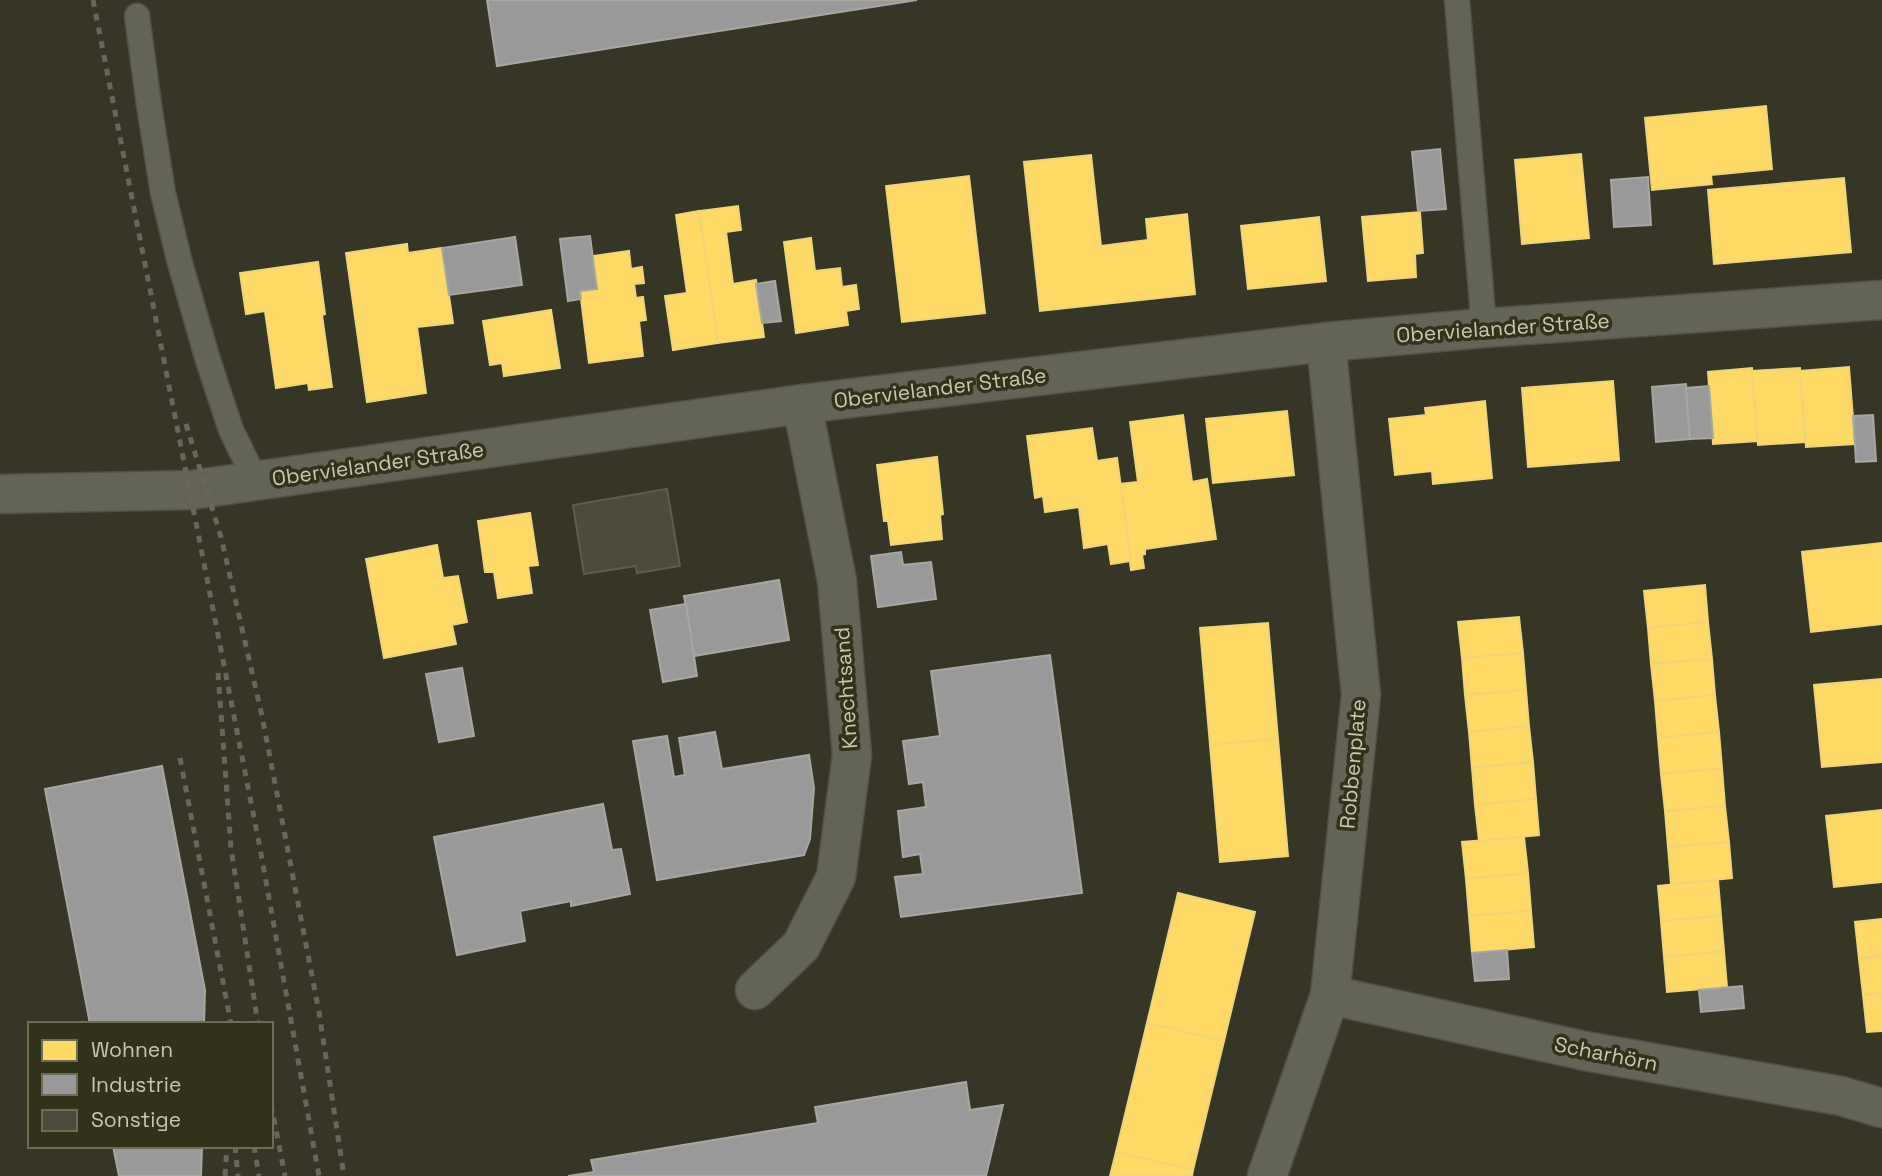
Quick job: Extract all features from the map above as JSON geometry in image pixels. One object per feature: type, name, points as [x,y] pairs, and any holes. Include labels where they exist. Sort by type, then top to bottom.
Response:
[{"type":"street","name":"Obervielander Straße","points":[[0,494],[191,490],[802,404],[1326,342],[1882,300]]},
{"type":"street","name":"Robbenplate","points":[[1267,1176],[1330,995],[1361,695],[1326,342]]},
{"type":"street","name":"Knechtsand","points":[[755,990],[801,946],[836,877],[852,755],[837,581],[802,404]]},
{"type":"street","name":"Scharhörn","points":[[1330,995],[1585,1051],[1841,1096],[1882,1108]]},
{"type":"lane","points":[[1457,0],[1484,328]]},
{"type":"lane","points":[[137,16],[163,193],[180,263],[206,357],[231,430],[256,481]]},
{"type":"building: Wohnen","points":[[1766,106],[1772,169],[1711,175],[1712,184],[1652,190],[1645,118]]},
{"type":"building: Wohnen","points":[[1581,154],[1589,238],[1522,244],[1515,160]]},
{"type":"building: Wohnen","points":[[1091,155],[1101,246],[1148,240],[1146,219],[1187,214],[1195,294],[1040,311],[1024,162]]},
{"type":"building: Wohnen","points":[[969,176],[985,313],[902,322],[886,186]]},
{"type":"building: Wohnen","points":[[1844,178],[1851,252],[1714,264],[1708,190]]},
{"type":"building: Wohnen","points":[[738,206],[741,230],[726,232],[733,284],[756,280],[764,337],[718,343],[699,211]]},
{"type":"building: Wohnen","points":[[699,211],[718,343],[673,350],[665,296],[687,293],[676,215]]},
{"type":"building: Wohnen","points":[[1420,212],[1423,253],[1415,254],[1416,277],[1368,281],[1362,217]]},
{"type":"building: Wohnen","points":[[1319,217],[1326,281],[1248,289],[1241,226]]},
{"type":"building: Wohnen","points":[[811,238],[815,271],[840,268],[842,287],[856,285],[859,309],[846,311],[848,325],[796,333],[784,242]]},
{"type":"building: Wohnen","points":[[407,244],[408,253],[442,248],[453,323],[417,327],[426,393],[367,402],[346,253]]},
{"type":"building: Wohnen","points":[[629,251],[631,269],[642,267],[644,283],[634,284],[636,298],[643,297],[646,320],[639,321],[643,356],[589,363],[580,291],[597,289],[593,256]]},
{"type":"building: Wohnen","points":[[318,262],[332,387],[309,390],[308,383],[276,388],[265,311],[246,314],[240,273]]},
{"type":"building: Wohnen","points":[[551,310],[560,368],[504,376],[502,363],[490,365],[483,321]]},
{"type":"building: Wohnen","points":[[1849,367],[1855,444],[1806,447],[1800,371]]},
{"type":"building: Wohnen","points":[[1752,368],[1758,441],[1713,444],[1708,372]]},
{"type":"building: Wohnen","points":[[1800,368],[1805,442],[1758,445],[1752,371]]},
{"type":"building: Wohnen","points":[[1613,381],[1619,460],[1528,467],[1522,388]]},
{"type":"building: Wohnen","points":[[1485,401],[1492,478],[1433,484],[1432,471],[1395,475],[1389,419],[1426,415],[1425,408]]},
{"type":"building: Wohnen","points":[[1287,411],[1294,475],[1213,483],[1206,419]]},
{"type":"building: Wohnen","points":[[1183,415],[1192,482],[1207,479],[1216,539],[1145,549],[1145,554],[1142,555],[1144,568],[1131,570],[1120,484],[1138,482],[1130,422]]},
{"type":"building: Wohnen","points":[[1092,428],[1097,461],[1117,458],[1131,561],[1111,564],[1108,544],[1084,548],[1079,507],[1045,512],[1043,496],[1035,498],[1027,436]]},
{"type":"building: Wohnen","points":[[937,457],[943,514],[940,515],[942,539],[891,545],[888,521],[884,521],[877,465]]},
{"type":"building: Wohnen","points":[[530,513],[538,565],[528,566],[532,593],[498,598],[494,572],[485,572],[478,521]]},
{"type":"building: Wohnen","points":[[1882,543],[1882,624],[1811,632],[1802,552]]},
{"type":"building: Wohnen","points":[[437,545],[443,578],[458,576],[467,622],[452,625],[456,644],[384,658],[366,559]]},
{"type":"building: Wohnen","points":[[1705,585],[1708,622],[1648,628],[1644,591]]},
{"type":"building: Wohnen","points":[[1519,617],[1523,653],[1462,658],[1458,622]]},
{"type":"building: Wohnen","points":[[1708,622],[1712,659],[1651,664],[1648,628]]},
{"type":"building: Wohnen","points":[[1268,623],[1278,739],[1210,745],[1200,628]]},
{"type":"building: Wohnen","points":[[1523,653],[1526,690],[1465,695],[1462,658]]},
{"type":"building: Wohnen","points":[[1712,659],[1715,695],[1655,701],[1651,664]]},
{"type":"building: Wohnen","points":[[1882,679],[1882,762],[1822,767],[1814,685]]},
{"type":"building: Wohnen","points":[[1526,690],[1529,726],[1469,732],[1465,695]]},
{"type":"building: Wohnen","points":[[1715,695],[1719,732],[1658,738],[1655,701]]},
{"type":"building: Wohnen","points":[[1529,726],[1533,762],[1472,768],[1469,732]]},
{"type":"building: Wohnen","points":[[1719,732],[1722,768],[1661,774],[1658,738]]},
{"type":"building: Wohnen","points":[[1278,739],[1288,856],[1220,862],[1210,745]]},
{"type":"building: Wohnen","points":[[1533,762],[1536,799],[1475,805],[1472,768]]},
{"type":"building: Wohnen","points":[[1722,768],[1725,806],[1665,811],[1661,774]]},
{"type":"building: Wohnen","points":[[1536,799],[1539,835],[1479,841],[1475,805]]},
{"type":"building: Wohnen","points":[[1725,806],[1729,842],[1668,847],[1665,811]]},
{"type":"building: Wohnen","points":[[1882,810],[1882,882],[1834,887],[1826,816]]},
{"type":"building: Wohnen","points":[[1524,837],[1528,873],[1466,879],[1462,842]]},
{"type":"building: Wohnen","points":[[1729,842],[1732,878],[1671,884],[1668,847]]},
{"type":"building: Wohnen","points":[[1528,873],[1531,911],[1469,916],[1466,879]]},
{"type":"building: Wohnen","points":[[1718,880],[1721,916],[1661,921],[1658,886]]},
{"type":"building: Wohnen","points":[[1178,893],[1255,912],[1224,1041],[1147,1023]]},
{"type":"building: Wohnen","points":[[1531,911],[1534,947],[1472,953],[1469,916]]},
{"type":"building: Wohnen","points":[[1721,916],[1724,951],[1664,957],[1661,921]]},
{"type":"building: Wohnen","points":[[1882,919],[1882,956],[1859,959],[1855,922]]},
{"type":"building: Wohnen","points":[[1724,951],[1727,987],[1667,992],[1664,957]]},
{"type":"building: Wohnen","points":[[1882,956],[1882,993],[1863,995],[1859,959]]},
{"type":"building: Wohnen","points":[[1882,993],[1882,1031],[1867,1032],[1863,995]]},
{"type":"building: Wohnen","points":[[1147,1023],[1224,1041],[1193,1170],[1116,1152]]},
{"type":"building: Wohnen","points":[[1116,1152],[1193,1170],[1192,1176],[1110,1176]]},
{"type":"building: Industrie","points":[[487,0],[917,0],[497,66]]},
{"type":"building: Industrie","points":[[1440,149],[1446,209],[1418,211],[1412,152]]},
{"type":"building: Industrie","points":[[1648,177],[1651,225],[1614,227],[1611,180]]},
{"type":"building: Industrie","points":[[590,236],[597,289],[580,291],[581,299],[568,301],[560,239]]},
{"type":"building: Industrie","points":[[515,237],[522,285],[449,295],[442,248]]},
{"type":"building: Industrie","points":[[775,281],[781,321],[762,323],[756,284]]},
{"type":"building: Industrie","points":[[1686,384],[1690,439],[1656,442],[1652,387]]},
{"type":"building: Industrie","points":[[1709,386],[1713,438],[1690,439],[1686,388]]},
{"type":"building: Industrie","points":[[1873,415],[1876,461],[1856,462],[1853,416]]},
{"type":"building: Industrie","points":[[901,552],[903,565],[931,562],[936,599],[878,607],[871,556]]},
{"type":"building: Industrie","points":[[779,580],[789,640],[694,656],[684,596]]},
{"type":"building: Industrie","points":[[686,604],[697,676],[663,682],[650,610]]},
{"type":"building: Industrie","points":[[1050,655],[1082,893],[901,917],[895,877],[923,874],[920,854],[903,857],[898,811],[926,807],[923,782],[909,784],[903,741],[940,736],[931,671]]},
{"type":"building: Industrie","points":[[462,668],[474,736],[439,742],[426,674]]},
{"type":"building: Industrie","points":[[715,732],[722,769],[809,755],[814,788],[810,839],[804,855],[657,880],[633,741],[667,736],[674,777],[685,775],[679,738]]},
{"type":"building: Industrie","points":[[162,766],[205,990],[204,1022],[90,1022],[45,789]]},
{"type":"building: Industrie","points":[[603,804],[612,850],[621,849],[630,894],[571,906],[571,901],[520,911],[525,941],[457,955],[434,837]]},
{"type":"building: Industrie","points":[[1507,950],[1509,979],[1475,981],[1472,953]]},
{"type":"building: Industrie","points":[[1742,986],[1744,1008],[1701,1012],[1699,990]]},
{"type":"building: Industrie","points":[[966,1082],[970,1110],[1003,1105],[986,1176],[568,1176],[594,1172],[591,1160],[818,1123],[815,1107]]},
{"type":"building: Industrie","points":[[113,1148],[202,1148],[201,1176],[119,1176]]},
{"type":"building: Sonstige","points":[[667,489],[680,566],[637,573],[636,566],[584,574],[573,505]]},
{"type":"railway","points":[[93,0],[260,848],[319,1176]]},
{"type":"railway","points":[[186,424],[221,537],[262,716],[319,1012],[344,1176]]},
{"type":"railway","points":[[218,673],[231,848],[258,1022]]},
{"type":"railway","points":[[180,758],[231,1022]]},
{"type":"railway","points":[[273,1114],[285,1176]]},
{"type":"railway","points":[[225,1176],[227,1148]]},
{"type":"railway","points":[[235,1148],[238,1176]]},
{"type":"railway","points":[[254,1148],[259,1176]]}]
